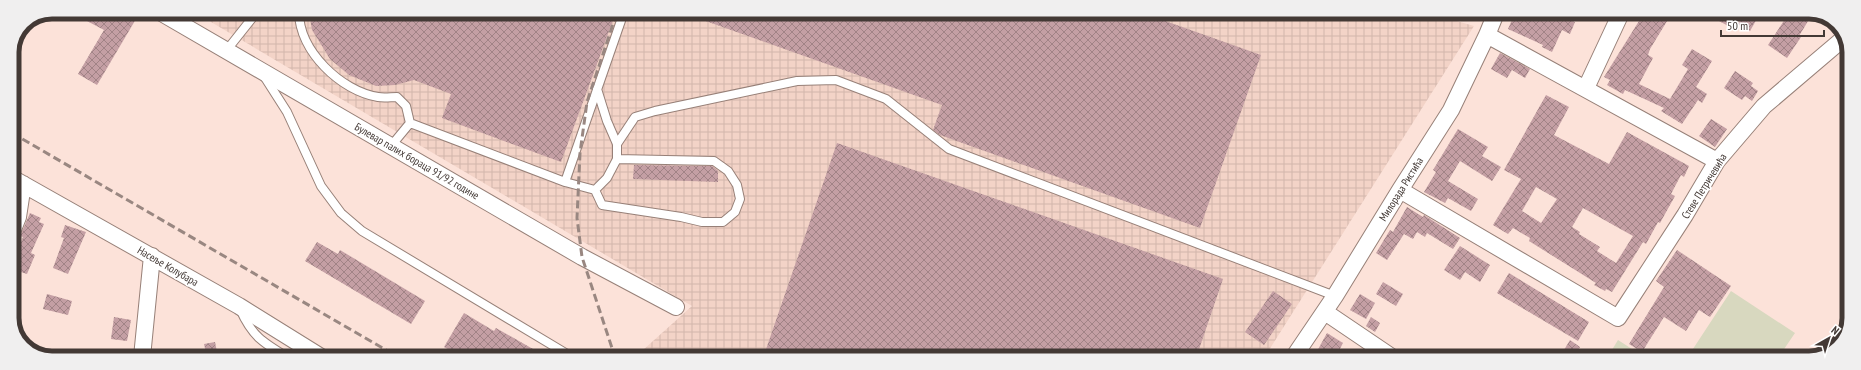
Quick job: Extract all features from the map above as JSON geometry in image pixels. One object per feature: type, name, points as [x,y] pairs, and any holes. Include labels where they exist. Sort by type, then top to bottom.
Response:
[{"type":"street","name":"Булевар палих бораца 91/92 године","points":[[172,19],[582,257],[676,307]]},
{"type":"street","name":"Милорада Ристића","points":[[1298,351],[1335,296],[1451,110],[1494,19]]},
{"type":"street","points":[[1586,88],[1618,19]]},
{"type":"street","points":[[1487,35],[1718,161]]},
{"type":"street","name":"Стеве Петричевића","points":[[1400,190],[1618,318],[1688,211],[1718,161],[1764,106],[1840,42]]},
{"type":"street","name":"Насеље Колубара","points":[[19,182],[239,306],[311,351]]},
{"type":"street","points":[[143,351],[152,256]]},
{"type":"street","points":[[1324,312],[1382,351]]},
{"type":"lane","points":[[226,51],[251,19]]},
{"type":"lane","points":[[299,19],[306,40],[317,59],[331,75],[364,93],[378,97],[397,97],[406,106],[410,122]]},
{"type":"lane","points":[[565,182],[622,19]]},
{"type":"lane","points":[[261,72],[287,112],[321,186],[341,213],[362,232],[560,351]]},
{"type":"lane","points":[[617,144],[635,118],[655,111],[797,81],[836,80],[886,99],[950,149],[1335,296]]},
{"type":"lane","points":[[595,190],[607,178],[617,159],[617,144],[607,121],[597,89]]},
{"type":"lane","points":[[391,146],[410,122]]},
{"type":"lane","points":[[410,122],[565,182],[595,190]]},
{"type":"lane","points":[[595,190],[602,205],[681,217],[702,222],[723,222],[735,212],[740,199],[737,185],[728,170],[714,161],[617,159]]},
{"type":"lane","points":[[239,306],[248,326],[259,340],[277,351]]},
{"type":"shaded area","points":[[206,19],[1450,19],[1474,26],[1268,351],[643,350],[692,306]]},
{"type":"green space","points":[[1731,291],[1795,333],[1783,351],[1692,351]]},
{"type":"green space","points":[[1618,340],[1635,351],[1611,351]]},
{"type":"building","points":[[88,19],[136,19],[97,85],[78,74],[104,30],[87,21]]},
{"type":"building","points":[[310,19],[613,19],[561,162],[442,118],[451,94],[414,80],[395,85],[376,86],[349,75],[330,59],[312,30]]},
{"type":"building","points":[[700,19],[1160,19],[1261,55],[1200,228],[940,135],[933,130],[942,105]]},
{"type":"building","points":[[1512,19],[1568,19],[1575,22],[1570,34],[1562,30],[1552,52],[1542,47],[1543,45],[1508,29]]},
{"type":"building","points":[[1640,19],[1668,19],[1650,49],[1648,55],[1653,58],[1639,84],[1670,99],[1688,69],[1682,65],[1692,49],[1712,61],[1696,87],[1707,94],[1702,103],[1698,100],[1682,124],[1661,111],[1664,108],[1625,90],[1623,94],[1607,85],[1610,80],[1604,77]]},
{"type":"building","points":[[1715,19],[1737,19],[1732,28]]},
{"type":"building","points":[[1741,19],[1757,19],[1750,31],[1738,24]]},
{"type":"building","points":[[1785,19],[1809,19],[1799,36],[1801,37],[1787,58],[1768,45]]},
{"type":"building","points":[[1500,53],[1530,69],[1525,78],[1512,70],[1507,78],[1491,69]]},
{"type":"building","points":[[1735,71],[1753,83],[1751,86],[1758,91],[1752,101],[1745,96],[1742,100],[1724,88]]},
{"type":"building","points":[[1546,95],[1569,107],[1554,135],[1609,164],[1627,132],[1689,166],[1684,177],[1681,175],[1671,194],[1675,196],[1660,223],[1658,222],[1646,244],[1643,242],[1612,292],[1606,289],[1605,291],[1594,285],[1596,283],[1529,241],[1530,238],[1513,228],[1508,234],[1493,225],[1521,179],[1504,170]],"holes":[[[1536,187],[1557,199],[1541,223],[1522,211]],[[1583,208],[1633,236],[1616,263],[1597,251],[1600,247],[1579,234],[1580,232],[1572,227]]]},
{"type":"building","points":[[1711,119],[1727,129],[1715,147],[1699,136]]},
{"type":"building","points":[[1458,129],[1488,147],[1482,156],[1501,167],[1492,181],[1460,161],[1448,181],[1478,199],[1471,211],[1448,198],[1445,203],[1424,192],[1436,172],[1433,170]]},
{"type":"building","points":[[837,143],[1223,279],[1198,351],[765,351]]},
{"type":"building","points":[[634,165],[712,166],[718,171],[718,182],[633,179]]},
{"type":"building","points":[[1407,207],[1423,217],[1424,215],[1460,238],[1453,249],[1427,233],[1425,237],[1417,232],[1413,239],[1404,234],[1387,260],[1376,253],[1390,230],[1393,232]]},
{"type":"building","points":[[30,213],[41,218],[39,222],[44,224],[31,253],[35,255],[27,274],[19,271],[19,248],[23,237],[20,236]]},
{"type":"building","points":[[65,225],[86,232],[68,274],[53,268],[64,238],[61,237]]},
{"type":"building","points":[[317,242],[338,254],[340,250],[425,301],[411,324],[305,261]]},
{"type":"building","points":[[1460,246],[1490,265],[1480,282],[1465,272],[1460,280],[1444,270]]},
{"type":"building","points":[[1677,250],[1731,286],[1710,317],[1699,310],[1686,331],[1664,317],[1643,351],[1640,351],[1629,344],[1664,287],[1656,281]]},
{"type":"building","points":[[1509,273],[1589,322],[1578,341],[1497,293]]},
{"type":"building","points":[[1383,282],[1403,294],[1396,306],[1376,294]]},
{"type":"building","points":[[1273,291],[1292,304],[1264,345],[1245,332]]},
{"type":"building","points":[[47,294],[72,301],[68,315],[43,309]]},
{"type":"building","points":[[1360,294],[1375,303],[1366,319],[1350,310]]},
{"type":"building","points":[[464,313],[494,331],[496,328],[536,351],[451,351],[444,347]]},
{"type":"building","points":[[114,317],[131,320],[127,341],[111,339]]},
{"type":"building","points":[[1371,317],[1380,323],[1375,332],[1366,326]]},
{"type":"building","points":[[1327,333],[1343,343],[1339,351],[1317,351]]},
{"type":"building","points":[[1570,340],[1580,347],[1578,351],[1564,350]]},
{"type":"building","points":[[215,342],[217,351],[206,351],[204,344]]},
{"type":"railway","points":[[614,351],[582,257],[577,218],[580,153],[587,102],[615,19]]},
{"type":"railway","points":[[19,137],[388,351]]}]
